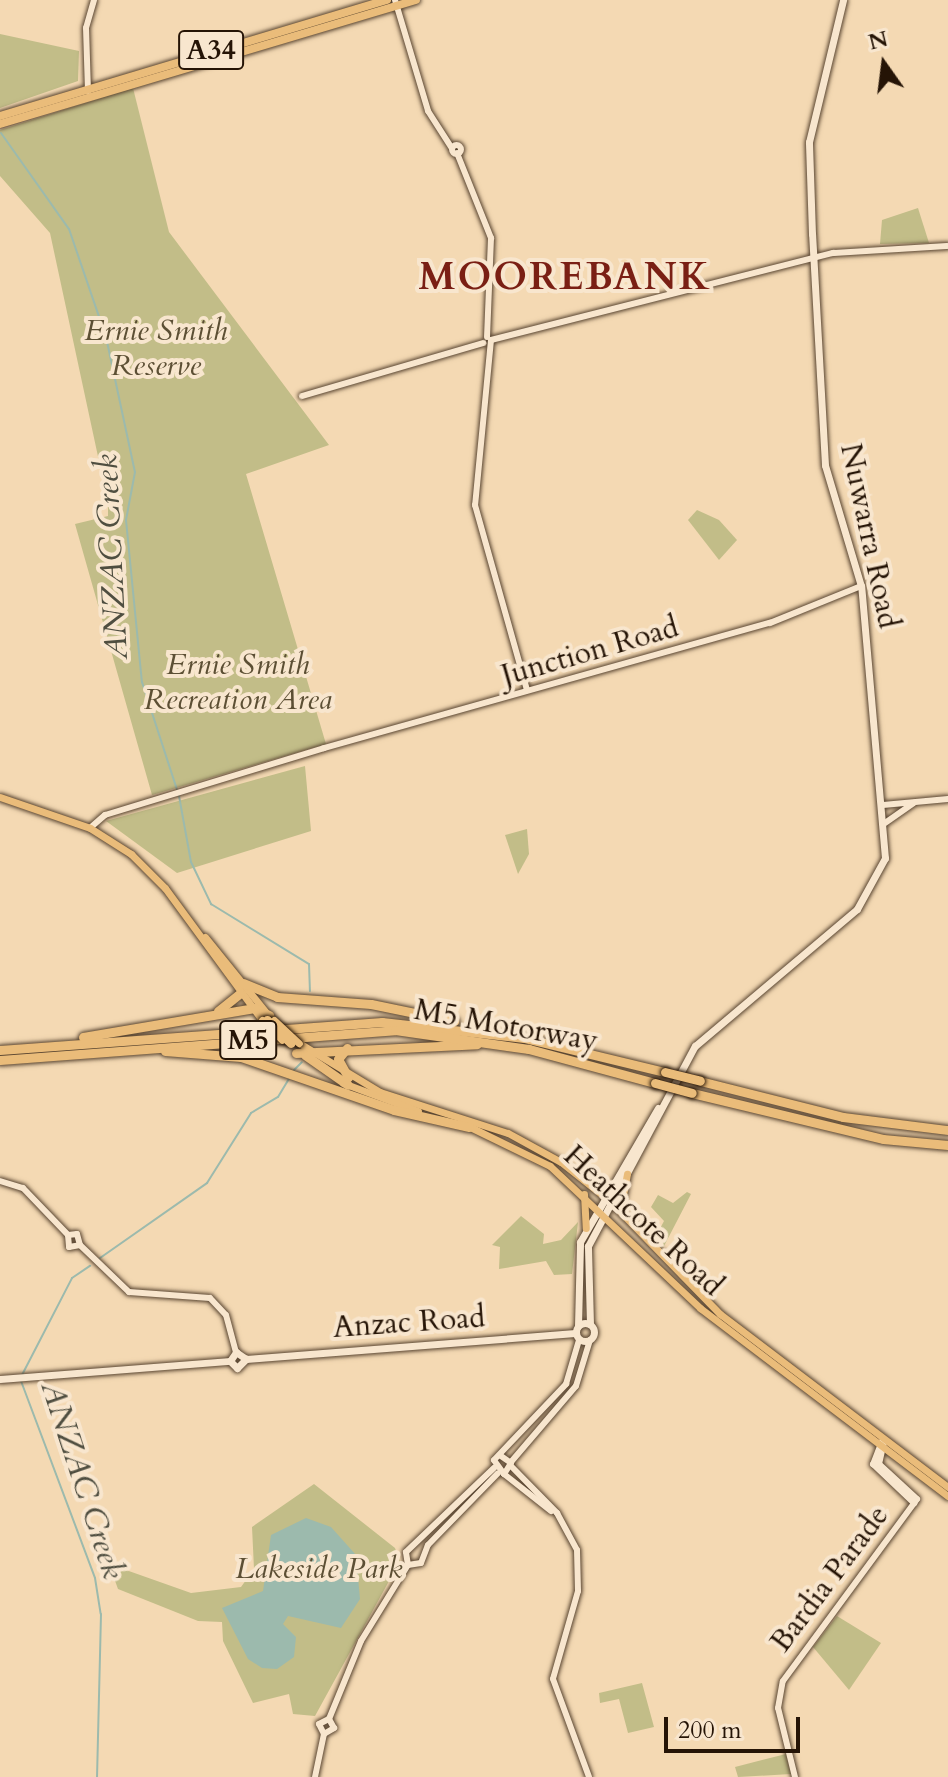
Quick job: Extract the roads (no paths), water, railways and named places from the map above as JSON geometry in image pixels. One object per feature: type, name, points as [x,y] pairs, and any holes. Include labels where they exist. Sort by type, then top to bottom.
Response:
[{"type":"highway","name":"A34","points":[[1,121],[88,90],[387,0]]},
{"type":"highway","name":"A34","points":[[88,90],[416,0]]},
{"type":"highway","points":[[200,1018],[241,988],[284,997],[371,1004],[524,1038]]},
{"type":"highway","points":[[267,1016],[284,997]]},
{"type":"highway","points":[[0,1048],[251,1009],[267,1016],[298,1048],[348,1081]]},
{"type":"highway","name":"M5 Motorway","points":[[0,1048],[348,1022],[426,1023],[524,1038],[843,1117],[948,1130]]},
{"type":"highway","name":"M5 Motorway","points":[[0,1060],[395,1030],[469,1037],[595,1065],[692,1093],[883,1139],[948,1145]]},
{"type":"highway","points":[[298,1048],[470,1043],[595,1065]]},
{"type":"highway","points":[[347,1048],[338,1059],[348,1081]]},
{"type":"highway","points":[[66,1054],[241,1057],[469,1127]]},
{"type":"main road","name":"Nuwarra Road","points":[[601,1208],[702,1037],[870,894],[885,858],[885,823],[861,586],[825,465],[814,258],[809,142],[843,0]]},
{"type":"main road","points":[[0,797],[90,828],[144,866],[267,1016]]},
{"type":"main road","points":[[241,988],[251,1009]]},
{"type":"main road","name":"Heathcote Road","points":[[348,1081],[529,1153],[601,1208],[700,1308],[882,1443],[948,1487]]},
{"type":"main road","name":"Heathcote Road","points":[[348,1081],[527,1141],[607,1198],[720,1314],[948,1496]]},
{"type":"main road","name":"Nuwarra Road","points":[[607,1198],[627,1174],[671,1091]]},
{"type":"main road","points":[[620,1211],[627,1174]]},
{"type":"main road","points":[[577,1333],[576,1263],[586,1228],[584,1193]]},
{"type":"main road","points":[[586,1228],[601,1208]]},
{"type":"main road","points":[[577,1333],[590,1340],[585,1257],[601,1208]]},
{"type":"main road","points":[[596,1227],[611,1227],[647,1255]]},
{"type":"main road","points":[[577,1333],[590,1324]]},
{"type":"main road","name":"Anzac Road","points":[[230,1361],[237,1368],[246,1359],[577,1333]]},
{"type":"main road","points":[[0,1379],[230,1361],[236,1352],[246,1359]]},
{"type":"street","points":[[88,90],[86,28],[94,0]]},
{"type":"street","points":[[396,3],[428,111],[451,147],[459,146],[457,153],[491,238],[489,324],[475,505],[527,690]]},
{"type":"street","points":[[302,396],[504,336],[814,258],[948,246]]},
{"type":"street","points":[[489,324],[504,336]]},
{"type":"street","name":"Junction Road","points":[[90,828],[105,815],[171,795],[527,690],[770,623],[861,586]]},
{"type":"street","points":[[883,805],[948,799]]},
{"type":"street","points":[[885,823],[917,802]]},
{"type":"street","points":[[0,1181],[23,1188],[68,1235],[69,1247],[80,1245]]},
{"type":"street","points":[[68,1235],[77,1234],[80,1245],[129,1292],[210,1298],[226,1315],[236,1352]]},
{"type":"street","points":[[408,1565],[419,1565],[423,1554],[498,1471],[501,1456],[572,1376],[577,1333]]},
{"type":"street","points":[[315,1777],[324,1734],[319,1724],[329,1719],[361,1641],[408,1565],[405,1555],[498,1471],[511,1464],[576,1386],[590,1340]]},
{"type":"street","name":"Bardia Parade","points":[[795,1777],[779,1712],[783,1681],[914,1503],[874,1466],[882,1443]]},
{"type":"street","points":[[501,1456],[561,1518],[578,1555],[578,1591],[553,1679],[587,1777]]},
{"type":"street","points":[[498,1471],[554,1514],[574,1552],[575,1590],[550,1684],[587,1777]]},
{"type":"street","points":[[413,1548],[423,1554]]},
{"type":"waterway","name":"ANZAC Creek","points":[[1,133],[69,229],[106,337],[135,472],[126,520],[142,682],[177,790]]},
{"type":"waterway","name":"ANZAC Creek","points":[[179,796],[191,862],[211,904],[309,964],[310,991]]},
{"type":"waterway","name":"ANZAC Creek","points":[[294,1070],[302,1062]]},
{"type":"waterway","name":"ANZAC Creek","points":[[100,1258],[207,1183],[251,1113],[278,1097],[289,1079]]},
{"type":"waterway","name":"ANZAC Creek","points":[[22,1375],[72,1278],[90,1266]]},
{"type":"waterway","name":"ANZAC Creek","points":[[21,1381],[95,1578],[101,1614],[97,1777]]},
{"type":"district","name":"MOOREBANK","points":[[565,278]]},
{"type":"park label","name":"Ernie Smith Reserve","points":[[156,348]]},
{"type":"park label","name":"Ernie Smith Recreation Area","points":[[238,682]]},
{"type":"park label","name":"Lakeside Park","points":[[319,1569]]}]
